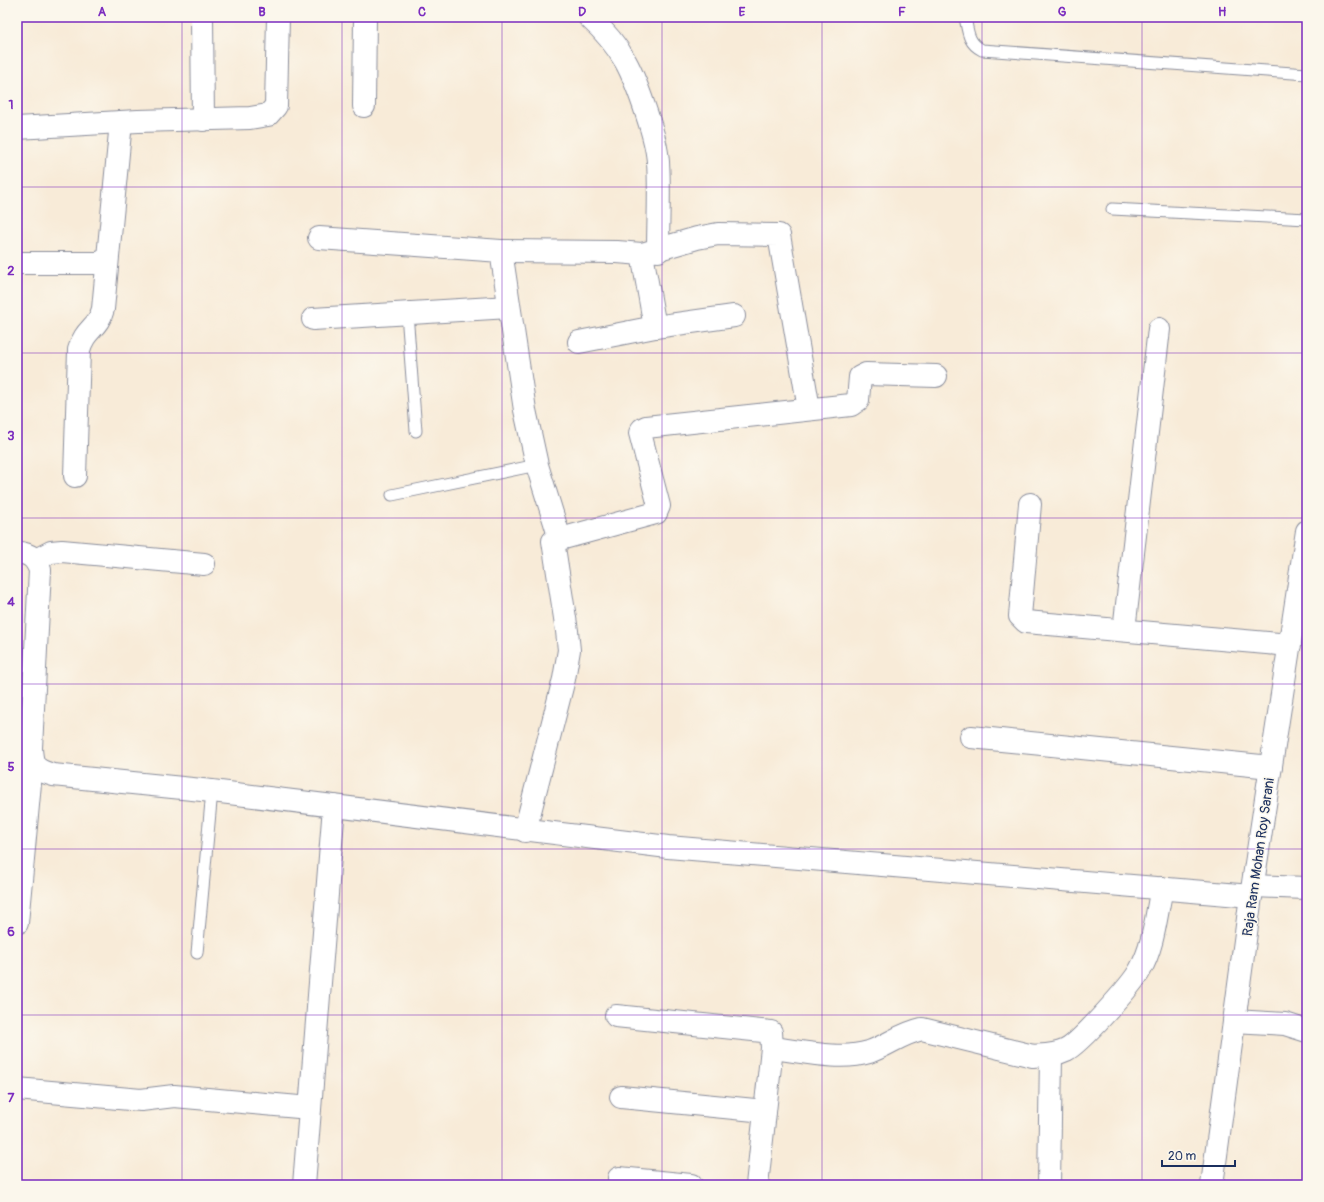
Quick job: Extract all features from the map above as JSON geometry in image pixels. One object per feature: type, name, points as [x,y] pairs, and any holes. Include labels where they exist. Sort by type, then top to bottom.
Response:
[{"type":"street","points":[[202,17],[203,120]]},
{"type":"street","points":[[17,128],[121,122],[250,118],[268,115],[276,106],[278,17]]},
{"type":"street","points":[[364,106],[365,17]]},
{"type":"street","points":[[589,17],[608,34],[623,56],[637,82],[654,137],[658,162],[650,252],[655,327]]},
{"type":"street","points":[[75,476],[79,350],[82,338],[86,332],[100,320],[103,309],[106,263],[121,122]]},
{"type":"street","points":[[319,238],[501,251],[650,252],[697,238],[718,234],[779,235],[809,409]]},
{"type":"street","points":[[501,251],[525,410],[537,465],[560,539]]},
{"type":"street","points":[[17,263],[106,263]]},
{"type":"street","points":[[313,319],[509,307]]},
{"type":"street","points":[[579,342],[655,327],[734,316]]},
{"type":"street","points":[[1124,630],[1159,329]]},
{"type":"street","points":[[525,831],[564,679],[569,650],[552,544],[553,541],[656,513],[659,506],[640,433],[642,429],[646,427],[855,403],[858,400],[860,377],[866,374],[936,376]]},
{"type":"street","points":[[1030,504],[1020,616],[1022,620],[1026,622],[1290,644]]},
{"type":"street","name":"Raja Ram Mohan Roy Sarani","points":[[1212,1185],[1252,891],[1307,531]]},
{"type":"street","points":[[26,556],[62,551],[204,564]]},
{"type":"street","points":[[17,923],[26,768],[31,748],[40,570],[26,556]]},
{"type":"street","points":[[971,737],[1271,767]]},
{"type":"street","points":[[26,768],[53,775],[212,791],[525,831],[668,847],[1162,888],[1252,891],[1307,888]]},
{"type":"street","points":[[304,1185],[334,806]]},
{"type":"street","points":[[772,1048],[850,1055],[869,1052],[906,1032],[922,1029],[1033,1056],[1051,1055],[1067,1050],[1079,1041],[1130,985],[1140,971],[1152,936],[1162,888]]},
{"type":"street","points":[[616,1016],[770,1031],[772,1034],[772,1048],[757,1185]]},
{"type":"street","points":[[1234,1021],[1285,1024],[1307,1031]]},
{"type":"street","points":[[1049,1185],[1051,1055]]},
{"type":"street","points":[[17,1089],[141,1100],[174,1096],[310,1108]]},
{"type":"street","points":[[621,1097],[765,1111]]},
{"type":"street","points":[[619,1178],[691,1185]]},
{"type":"lane","points":[[965,17],[969,39],[974,46],[982,50],[1307,74]]},
{"type":"lane","points":[[1112,209],[1307,219]]},
{"type":"lane","points":[[407,313],[416,431]]},
{"type":"lane","points":[[392,494],[537,465]]},
{"type":"lane","points":[[196,953],[212,791]]}]
